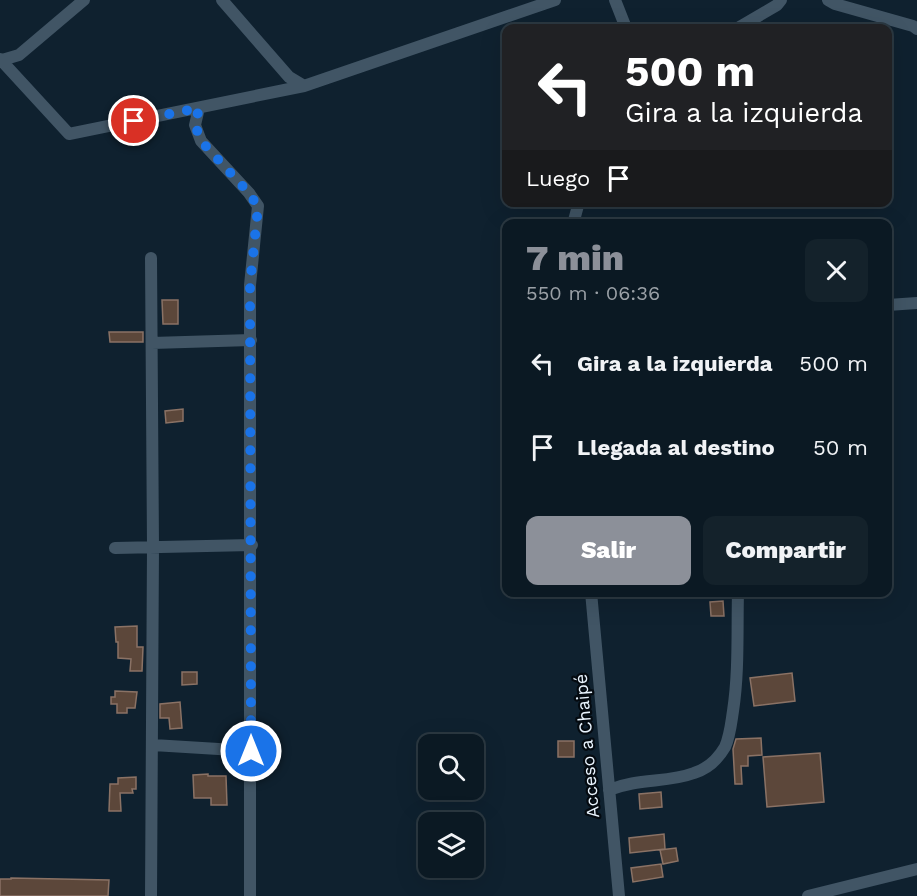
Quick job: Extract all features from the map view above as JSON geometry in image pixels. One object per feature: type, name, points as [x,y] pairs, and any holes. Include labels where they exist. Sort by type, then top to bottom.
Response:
[{"type":"street","points":[[84,0],[19,55],[1,59],[69,134],[304,86],[555,0]]},
{"type":"street","points":[[222,0],[289,77],[304,86]]},
{"type":"street","points":[[615,0],[624,24]]},
{"type":"street","points":[[745,24],[777,5],[781,0]]},
{"type":"street","points":[[828,0],[917,29]]},
{"type":"street","points":[[199,108],[195,125],[201,141],[249,193],[258,207],[250,285],[252,544],[250,896]]},
{"type":"street","points":[[151,258],[153,547],[151,896]]},
{"type":"street","points":[[892,305],[917,303]]},
{"type":"street","points":[[152,343],[250,340]]},
{"type":"street","points":[[115,548],[252,544]]},
{"type":"street","name":"Acceso a Chaipé","points":[[591,597],[619,896]]},
{"type":"street","points":[[609,790],[632,782],[696,773],[711,764],[722,752],[730,731],[736,687],[738,597]]},
{"type":"street","points":[[153,745],[251,751]]},
{"type":"street","points":[[808,896],[917,869]]},
{"type":"building","points":[[162,300],[178,300],[178,324],[163,324]]},
{"type":"building","points":[[109,332],[143,332],[143,342],[110,342]]},
{"type":"building","points":[[183,409],[183,421],[166,423],[165,411]]},
{"type":"building","points":[[723,601],[724,616],[711,616],[710,602]]},
{"type":"building","points":[[137,626],[137,647],[143,647],[142,671],[130,671],[131,659],[118,658],[115,627]]},
{"type":"building","points":[[182,672],[197,672],[197,684],[182,685]]},
{"type":"building","points":[[792,673],[795,701],[754,706],[750,678]]},
{"type":"building","points":[[115,691],[137,692],[135,708],[127,708],[127,713],[117,713],[117,704],[111,704],[111,697],[115,697]]},
{"type":"building","points":[[180,702],[182,728],[170,729],[169,718],[160,718],[160,704]]},
{"type":"building","points":[[761,738],[762,755],[748,756],[748,766],[741,766],[742,784],[735,784],[733,749],[736,739]]},
{"type":"building","points":[[558,741],[574,741],[574,757],[558,757]]},
{"type":"building","points":[[820,753],[824,802],[767,807],[763,757]]},
{"type":"building","points":[[208,774],[208,776],[226,776],[227,805],[211,805],[211,798],[194,798],[193,775]]},
{"type":"building","points":[[136,777],[136,789],[132,789],[133,793],[120,793],[121,811],[109,811],[110,784],[118,784],[118,778]]},
{"type":"building","points":[[661,792],[662,807],[640,809],[639,794]]},
{"type":"building","points":[[664,834],[665,849],[630,853],[629,838]]},
{"type":"building","points":[[676,848],[678,861],[663,864],[660,850]]},
{"type":"building","points":[[661,864],[663,877],[633,882],[631,868]]},
{"type":"building","points":[[0,879],[109,880],[108,896],[0,896]]},
{"type":"route","points":[[134,121],[199,108],[195,125],[201,141],[249,193],[258,207],[250,285],[251,751]]}]
